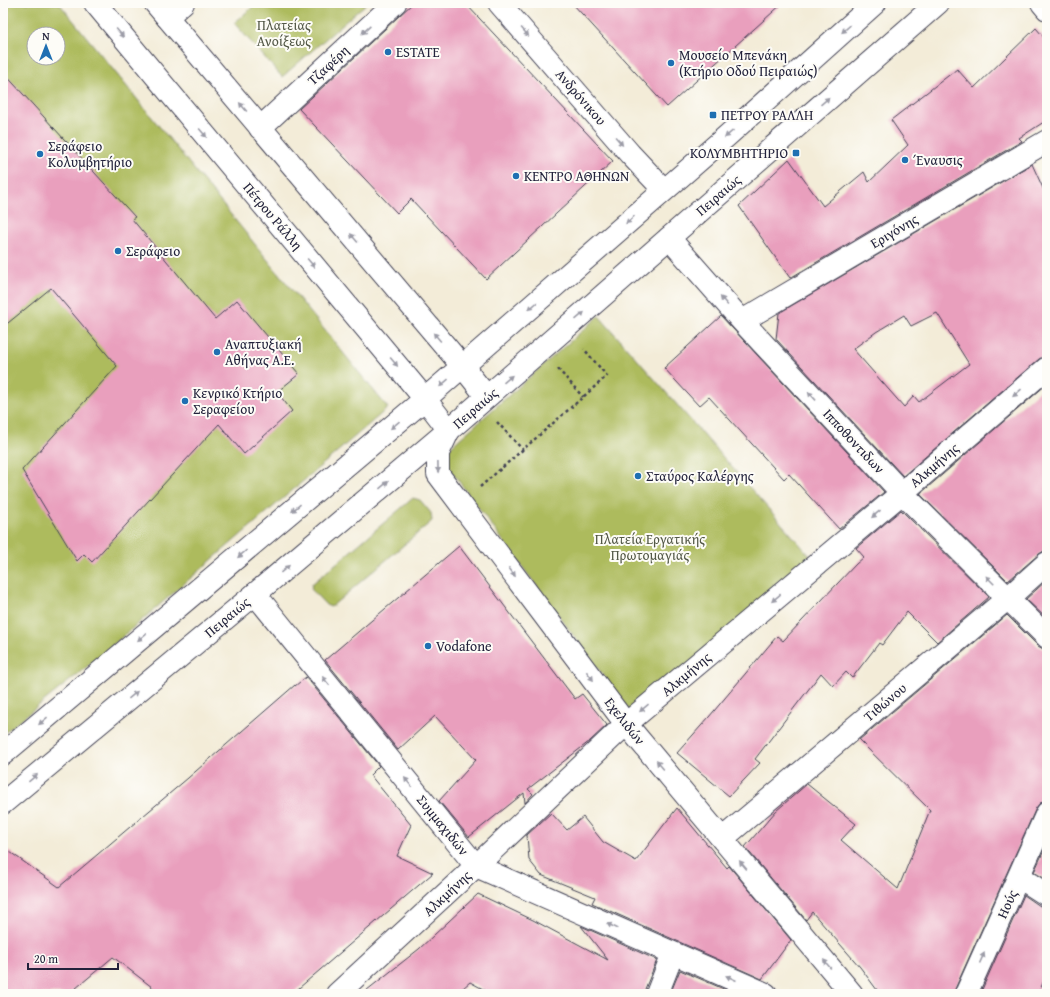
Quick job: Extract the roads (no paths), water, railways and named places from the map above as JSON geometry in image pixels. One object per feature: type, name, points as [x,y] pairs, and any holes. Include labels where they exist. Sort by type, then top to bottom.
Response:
[{"type":"street","name":"Πέτρου Ράλλη","points":[[95,3],[425,399],[449,430]]},
{"type":"street","points":[[183,3],[161,10],[487,397]]},
{"type":"street","name":"Τζαφέρη","points":[[260,128],[395,3]]},
{"type":"street","name":"Ανδρόνικου","points":[[499,3],[630,154],[664,190]]},
{"type":"street","points":[[3,754],[463,367],[876,3]]},
{"type":"street","name":"Πειραιώς","points":[[3,803],[255,594],[449,430],[938,3]]},
{"type":"street","points":[[1042,3],[1047,8]]},
{"type":"street","name":"Εριγόνης","points":[[742,321],[1047,141]]},
{"type":"street","name":"Ιπποθοντιδων","points":[[669,238],[742,321],[902,493],[1047,637]]},
{"type":"street","name":"Αλκμήνης","points":[[337,994],[476,866],[626,724],[902,493],[1047,368]]},
{"type":"street","name":"Εχελιδών","points":[[449,430],[438,453],[438,474],[626,724],[852,994]]},
{"type":"street","name":"Τιθώνου","points":[[722,839],[1008,598],[1047,563]]},
{"type":"street","name":"Συμμαχιδών","points":[[255,594],[476,866],[766,994]]},
{"type":"street","name":"Ηούς","points":[[966,994],[1047,813]]},
{"type":"street","points":[[1019,877],[1047,895]]},
{"type":"street","points":[[657,994],[673,953]]},
{"type":"place","name":"ESTATE","points":[[388,52]]},
{"type":"place","name":"Μουσείο Μπενάκη (Κτήριο Οδού Πειραιώς)","points":[[671,63]]},
{"type":"place","name":"ΠΕΤΡΟΥ ΡΑΛΛΗ","points":[[713,115]]},
{"type":"place","name":"ΚΟΛΥΜΒΗΤΗΡΙΟ","points":[[796,153]]},
{"type":"place","name":"Σεράφειο Κολυμβητήριο","points":[[40,154]]},
{"type":"place","name":"Έναυσις","points":[[905,160]]},
{"type":"place","name":"ΚΕΝΤΡΟ ΑΘΗΝΩΝ","points":[[516,176]]},
{"type":"place","name":"Σεράφειο","points":[[118,251]]},
{"type":"place","name":"Αναπτυξιακή Αθήνας Α.Ε.","points":[[217,352]]},
{"type":"place","name":"Κενρικό Κτήριο Σεραφείου","points":[[185,401]]},
{"type":"place","name":"Σταύρος Καλέργης","points":[[638,476]]},
{"type":"place","name":"Vodafone","points":[[428,646]]},
{"type":"park label","name":"Πλατείας Ανοίξεως","points":[[284,34]]},
{"type":"park label","name":"Πλατεία Εργατικής Πρωτομαγιάς","points":[[650,548]]}]
